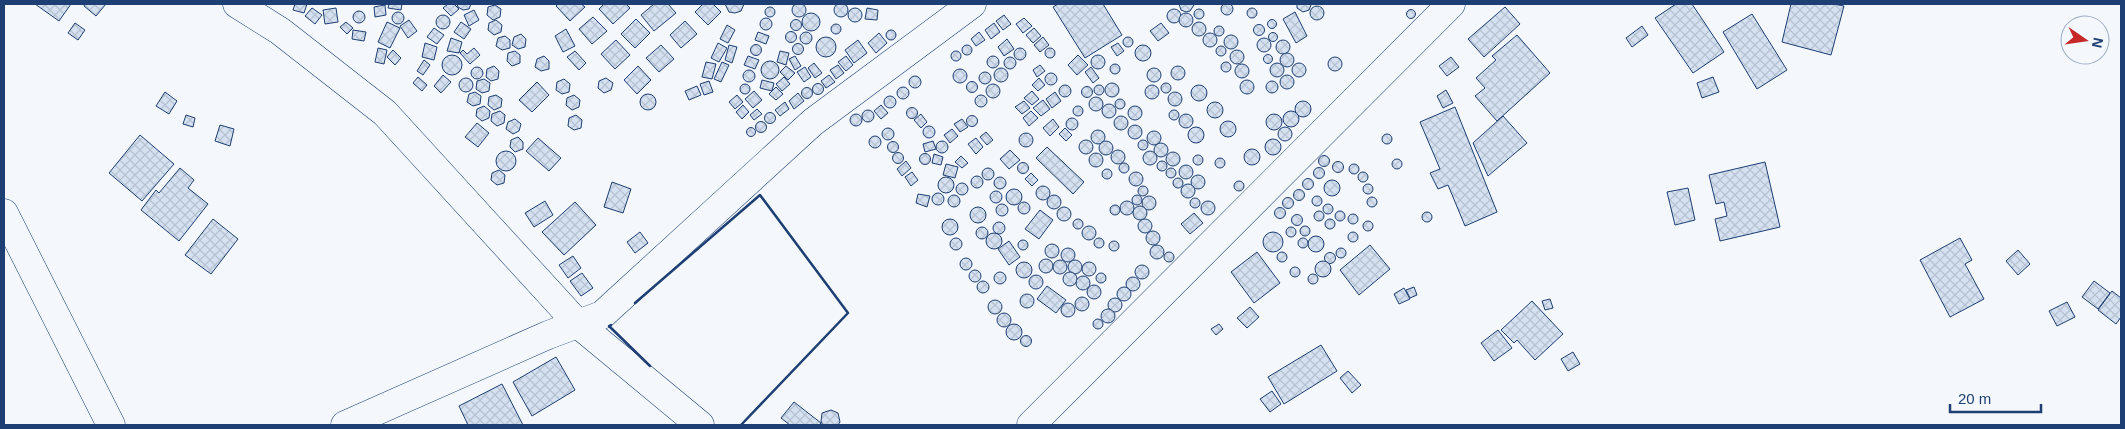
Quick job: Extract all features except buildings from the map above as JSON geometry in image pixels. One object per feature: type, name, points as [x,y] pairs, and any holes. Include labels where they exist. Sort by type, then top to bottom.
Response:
[{"type":"street","points":[[237,4],[280,31],[385,113],[578,324],[700,425]]},
{"type":"street","points":[[345,425],[548,335],[602,315],[813,122],[972,4]]},
{"type":"street","points":[[1031,425],[1451,4]]},
{"type":"street","points":[[4,214],[111,425]]},
{"type":"wall","points":[[635,303],[760,195],[848,313],[741,425]]},
{"type":"wall","points":[[611,325],[609,326],[650,366]]}]
